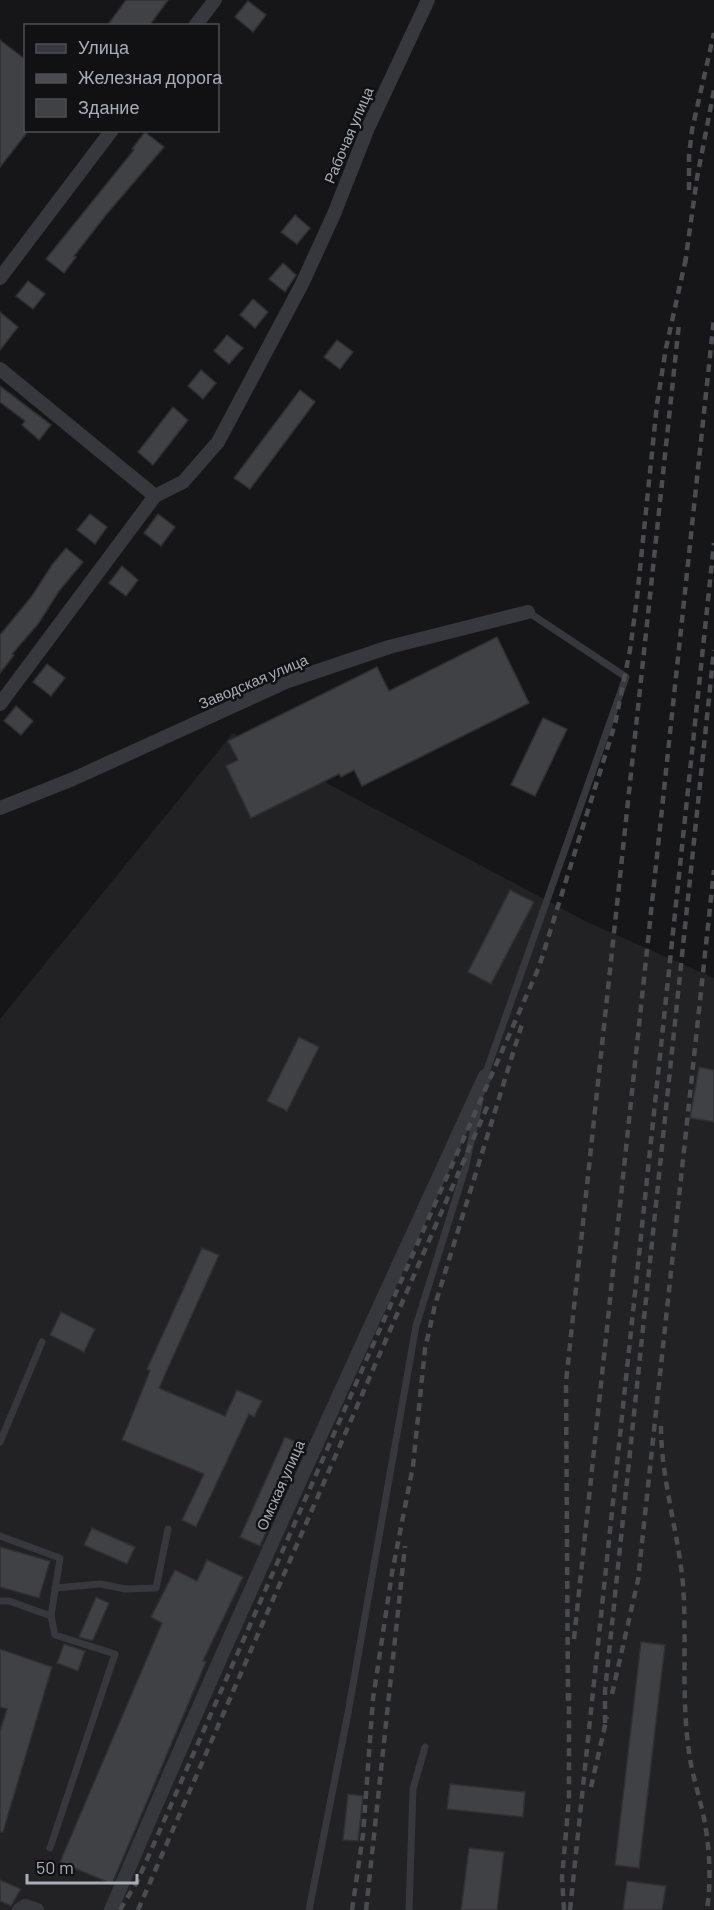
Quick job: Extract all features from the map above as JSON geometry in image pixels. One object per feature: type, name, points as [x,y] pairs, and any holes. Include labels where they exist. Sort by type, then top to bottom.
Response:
[{"type":"street","points":[[197,24],[215,0]]},
{"type":"street","name":"Рабочая улица","points":[[155,496],[183,482],[218,442],[302,285],[334,214],[368,128],[428,0]]},
{"type":"street","points":[[0,278],[110,132]]},
{"type":"street","points":[[0,369],[155,496],[0,704]]},
{"type":"street","name":"Заводская улица","points":[[0,808],[73,779],[288,681],[389,647],[528,612]]},
{"type":"street","name":"Омская улица","points":[[111,1910],[322,1431],[485,1076]]},
{"type":"lane","points":[[309,1910],[348,1713],[416,1326],[465,1169],[485,1076],[626,677],[528,612]]},
{"type":"lane","points":[[0,1442],[42,1342]]},
{"type":"lane","points":[[55,1588],[101,1584],[125,1589],[156,1588],[168,1529]]},
{"type":"lane","points":[[0,1536],[60,1558],[51,1616],[55,1635],[115,1653],[50,1848]]},
{"type":"lane","points":[[0,1601],[9,1601],[51,1616]]},
{"type":"lane","points":[[409,1910],[413,1789],[425,1746]]},
{"type":"shaded area","points":[[233,733],[587,922],[714,978],[714,1910],[0,1910],[0,1019]]},
{"type":"building","points":[[126,0],[168,0],[150,24],[108,24]]},
{"type":"building","points":[[248,1],[266,15],[253,32],[235,17]]},
{"type":"building","points":[[0,40],[24,58],[24,132],[26,134],[0,167]]},
{"type":"building","points":[[145,132],[164,147],[105,216],[74,256],[76,257],[64,273],[46,259],[134,150],[132,149]]},
{"type":"building","points":[[295,215],[310,228],[297,244],[281,232]]},
{"type":"building","points":[[283,263],[296,275],[285,292],[269,279]]},
{"type":"building","points":[[28,281],[45,294],[33,309],[16,296]]},
{"type":"building","points":[[253,299],[268,312],[255,328],[240,315]]},
{"type":"building","points":[[0,312],[18,327],[0,350]]},
{"type":"building","points":[[227,335],[243,348],[229,364],[214,351]]},
{"type":"building","points":[[337,340],[353,352],[340,369],[324,357]]},
{"type":"building","points":[[201,370],[216,383],[203,399],[188,386]]},
{"type":"building","points":[[0,386],[51,425],[39,440],[22,425],[25,421],[0,402]]},
{"type":"building","points":[[300,390],[315,402],[250,489],[234,478]]},
{"type":"building","points":[[173,407],[188,420],[153,465],[138,452]]},
{"type":"building","points":[[90,514],[107,527],[95,544],[77,530]]},
{"type":"building","points":[[158,514],[175,527],[161,546],[144,533]]},
{"type":"building","points":[[66,548],[83,562],[59,591],[38,624],[12,654],[14,655],[0,673],[0,635],[32,596]]},
{"type":"building","points":[[122,566],[138,580],[126,596],[109,583]]},
{"type":"building","points":[[497,637],[529,703],[362,786],[354,770],[341,777],[339,774],[251,818],[226,766],[238,760],[228,741],[377,667],[389,691]]},
{"type":"building","points":[[47,664],[65,678],[51,696],[33,682]]},
{"type":"building","points":[[16,706],[33,721],[21,735],[4,721]]},
{"type":"building","points":[[543,718],[567,729],[535,796],[511,785]]},
{"type":"building","points":[[510,890],[534,902],[491,984],[468,972]]},
{"type":"building","points":[[299,1037],[319,1047],[287,1111],[267,1101]]},
{"type":"building","points":[[699,1067],[714,1070],[714,1122],[690,1118]]},
{"type":"building","points":[[202,1248],[219,1255],[159,1388],[225,1416],[237,1390],[262,1401],[254,1417],[249,1414],[196,1527],[182,1520],[204,1474],[122,1440],[150,1371],[147,1369]]},
{"type":"building","points":[[61,1312],[95,1329],[84,1352],[50,1335]]},
{"type":"building","points":[[285,1437],[305,1446],[260,1546],[240,1537]]},
{"type":"building","points":[[92,1528],[135,1547],[127,1564],[84,1545]]},
{"type":"building","points":[[0,1547],[50,1561],[39,1598],[0,1587]]},
{"type":"building","points":[[207,1560],[243,1577],[203,1661],[206,1662],[112,1884],[60,1862],[162,1623],[151,1617],[175,1570],[197,1581]]},
{"type":"building","points":[[96,1597],[109,1603],[93,1640],[89,1640],[79,1637]]},
{"type":"building","points":[[641,1642],[665,1645],[639,1868],[615,1865]]},
{"type":"building","points":[[64,1644],[85,1651],[78,1671],[57,1663]]},
{"type":"building","points":[[0,1649],[52,1667],[3,1832],[0,1832],[0,1731],[7,1709],[0,1707]]},
{"type":"building","points":[[450,1784],[525,1792],[523,1817],[447,1809]]},
{"type":"building","points":[[348,1794],[363,1796],[358,1841],[343,1840]]},
{"type":"building","points":[[469,1848],[504,1852],[497,1910],[461,1910]]},
{"type":"building","points":[[0,1880],[21,1889],[11,1906],[0,1901]]},
{"type":"building","points":[[627,1881],[666,1886],[662,1910],[623,1910]]},
{"type":"railway","points":[[689,190],[692,130],[714,33]]},
{"type":"railway","points":[[685,264],[697,178],[714,90]]},
{"type":"railway","points":[[120,1910],[138,1880],[539,967],[615,724],[630,650],[637,598],[657,404],[666,348],[686,258]]},
{"type":"railway","points":[[574,1639],[714,318]]},
{"type":"railway","points":[[568,1701],[566,1382],[679,324]]},
{"type":"railway","points":[[570,1910],[714,543]]},
{"type":"railway","points":[[605,1723],[605,1691],[714,650]]},
{"type":"railway","points":[[612,1694],[638,1580],[714,870]]},
{"type":"railway","points":[[352,1910],[363,1835],[373,1699],[392,1573],[413,1466],[425,1349],[435,1305],[522,1024]]},
{"type":"railway","points":[[138,1910],[488,1105]]},
{"type":"railway","points":[[661,1426],[664,1466],[683,1584],[685,1689],[690,1761],[708,1845],[707,1910]]},
{"type":"railway","points":[[366,1910],[405,1546]]},
{"type":"railway","points":[[564,1910],[562,1878],[569,1798],[569,1693]]},
{"type":"railway","points":[[591,1787],[607,1717]]}]
